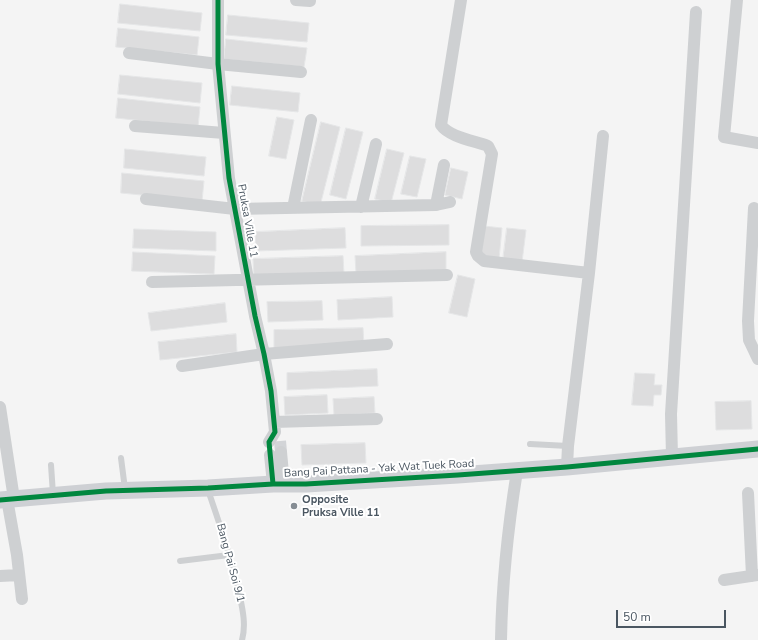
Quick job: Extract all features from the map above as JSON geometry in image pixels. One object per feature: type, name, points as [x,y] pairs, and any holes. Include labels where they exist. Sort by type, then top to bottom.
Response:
[{"type":"street","name":"Pruksa Ville 11","points":[[218,0],[218,64],[229,178],[255,316],[264,354],[275,441],[278,484]]},
{"type":"street","points":[[296,0],[310,2]]},
{"type":"street","points":[[461,0],[442,125],[444,129],[451,134],[488,146],[491,149],[492,154],[476,252],[484,261],[589,273]]},
{"type":"street","points":[[736,0],[724,137],[758,144]]},
{"type":"street","points":[[672,457],[671,414],[696,12]]},
{"type":"street","points":[[129,53],[301,72]]},
{"type":"street","points":[[293,208],[311,120]]},
{"type":"street","points":[[134,126],[224,133]]},
{"type":"street","points":[[567,467],[568,446],[589,273],[603,136]]},
{"type":"street","points":[[361,207],[376,144]]},
{"type":"street","points":[[436,205],[444,165]]},
{"type":"street","points":[[146,199],[235,209],[436,205],[450,202]]},
{"type":"street","points":[[754,208],[748,321],[750,340],[758,359]]},
{"type":"street","points":[[152,282],[447,275]]},
{"type":"street","points":[[182,366],[264,354],[387,344]]},
{"type":"street","points":[[0,407],[7,499],[22,599]]},
{"type":"street","points":[[275,441],[377,419]]},
{"type":"street","name":"Bang Pai Pattana - Yak Wat Tuek Road","points":[[7,499],[125,490],[208,488],[412,478],[567,467],[758,449]]},
{"type":"street","points":[[500,640],[511,507],[517,471]]},
{"type":"street","points":[[724,580],[755,576],[748,492]]},
{"type":"street","points":[[0,576],[19,575]]},
{"type":"lane","points":[[530,444],[568,446]]},
{"type":"lane","points":[[121,458],[125,490]]},
{"type":"lane","points":[[51,465],[54,495]]},
{"type":"lane","name":"Bang Pai Soi 9/1","points":[[208,488],[229,555],[243,615],[244,625],[242,640]]},
{"type":"lane","points":[[180,561],[229,555]]},
{"type":"building","points":[[120,4],[202,13],[200,31],[118,23]]},
{"type":"building","points":[[228,15],[309,23],[307,42],[226,35]]},
{"type":"building","points":[[118,28],[199,37],[197,55],[116,47]]},
{"type":"building","points":[[226,39],[307,48],[304,67],[224,59]]},
{"type":"building","points":[[120,75],[202,83],[200,103],[118,94]]},
{"type":"building","points":[[232,86],[300,93],[298,112],[230,105]]},
{"type":"building","points":[[118,98],[200,107],[198,127],[116,118]]},
{"type":"building","points":[[277,117],[294,120],[286,159],[269,156]]},
{"type":"building","points":[[321,122],[340,127],[320,206],[302,201]]},
{"type":"building","points":[[346,128],[363,132],[346,199],[330,195]]},
{"type":"building","points":[[125,149],[206,157],[204,176],[124,168]]},
{"type":"building","points":[[387,149],[404,153],[391,203],[375,199]]},
{"type":"building","points":[[410,156],[426,159],[417,197],[401,194]]},
{"type":"building","points":[[451,168],[468,172],[462,199],[445,195]]},
{"type":"building","points":[[122,173],[204,181],[202,201],[121,193]]},
{"type":"building","points":[[449,225],[449,245],[361,246],[361,226]]},
{"type":"building","points":[[484,226],[502,228],[499,259],[480,257]]},
{"type":"building","points":[[345,228],[346,248],[256,251],[255,232]]},
{"type":"building","points":[[507,228],[526,230],[522,262],[503,260]]},
{"type":"building","points":[[134,229],[216,232],[216,251],[133,248]]},
{"type":"building","points":[[133,252],[215,256],[214,274],[132,271]]},
{"type":"building","points":[[446,252],[446,270],[356,273],[355,256]]},
{"type":"building","points":[[343,256],[344,274],[254,276],[253,259]]},
{"type":"building","points":[[458,275],[475,279],[467,317],[449,313]]},
{"type":"building","points":[[392,297],[393,317],[338,320],[337,300]]},
{"type":"building","points":[[322,301],[323,320],[268,322],[267,302]]},
{"type":"building","points":[[225,303],[227,322],[151,331],[148,313]]},
{"type":"building","points":[[363,328],[364,346],[274,348],[274,330]]},
{"type":"building","points":[[236,334],[237,352],[160,360],[158,342]]},
{"type":"building","points":[[377,369],[378,386],[287,390],[287,373]]},
{"type":"building","points":[[635,373],[655,374],[654,385],[662,385],[661,395],[654,395],[653,406],[632,405]]},
{"type":"building","points":[[327,395],[328,413],[285,415],[284,397]]},
{"type":"building","points":[[374,397],[375,413],[334,415],[333,399]]},
{"type":"building","points":[[751,401],[752,429],[716,430],[715,402]]},
{"type":"building","points":[[365,443],[366,463],[302,465],[301,445]]},
{"type":"tunnel","points":[[280,441],[281,452]]},
{"type":"cycle path","points":[[218,0],[218,64],[229,178],[271,391],[275,432],[269,442],[273,484]]},
{"type":"cycle path","points":[[0,500],[106,491],[306,484],[458,475],[567,467],[758,449]]},
{"type":"place","name":"Opposite Pruksa Ville 11","points":[[294,506]]}]
